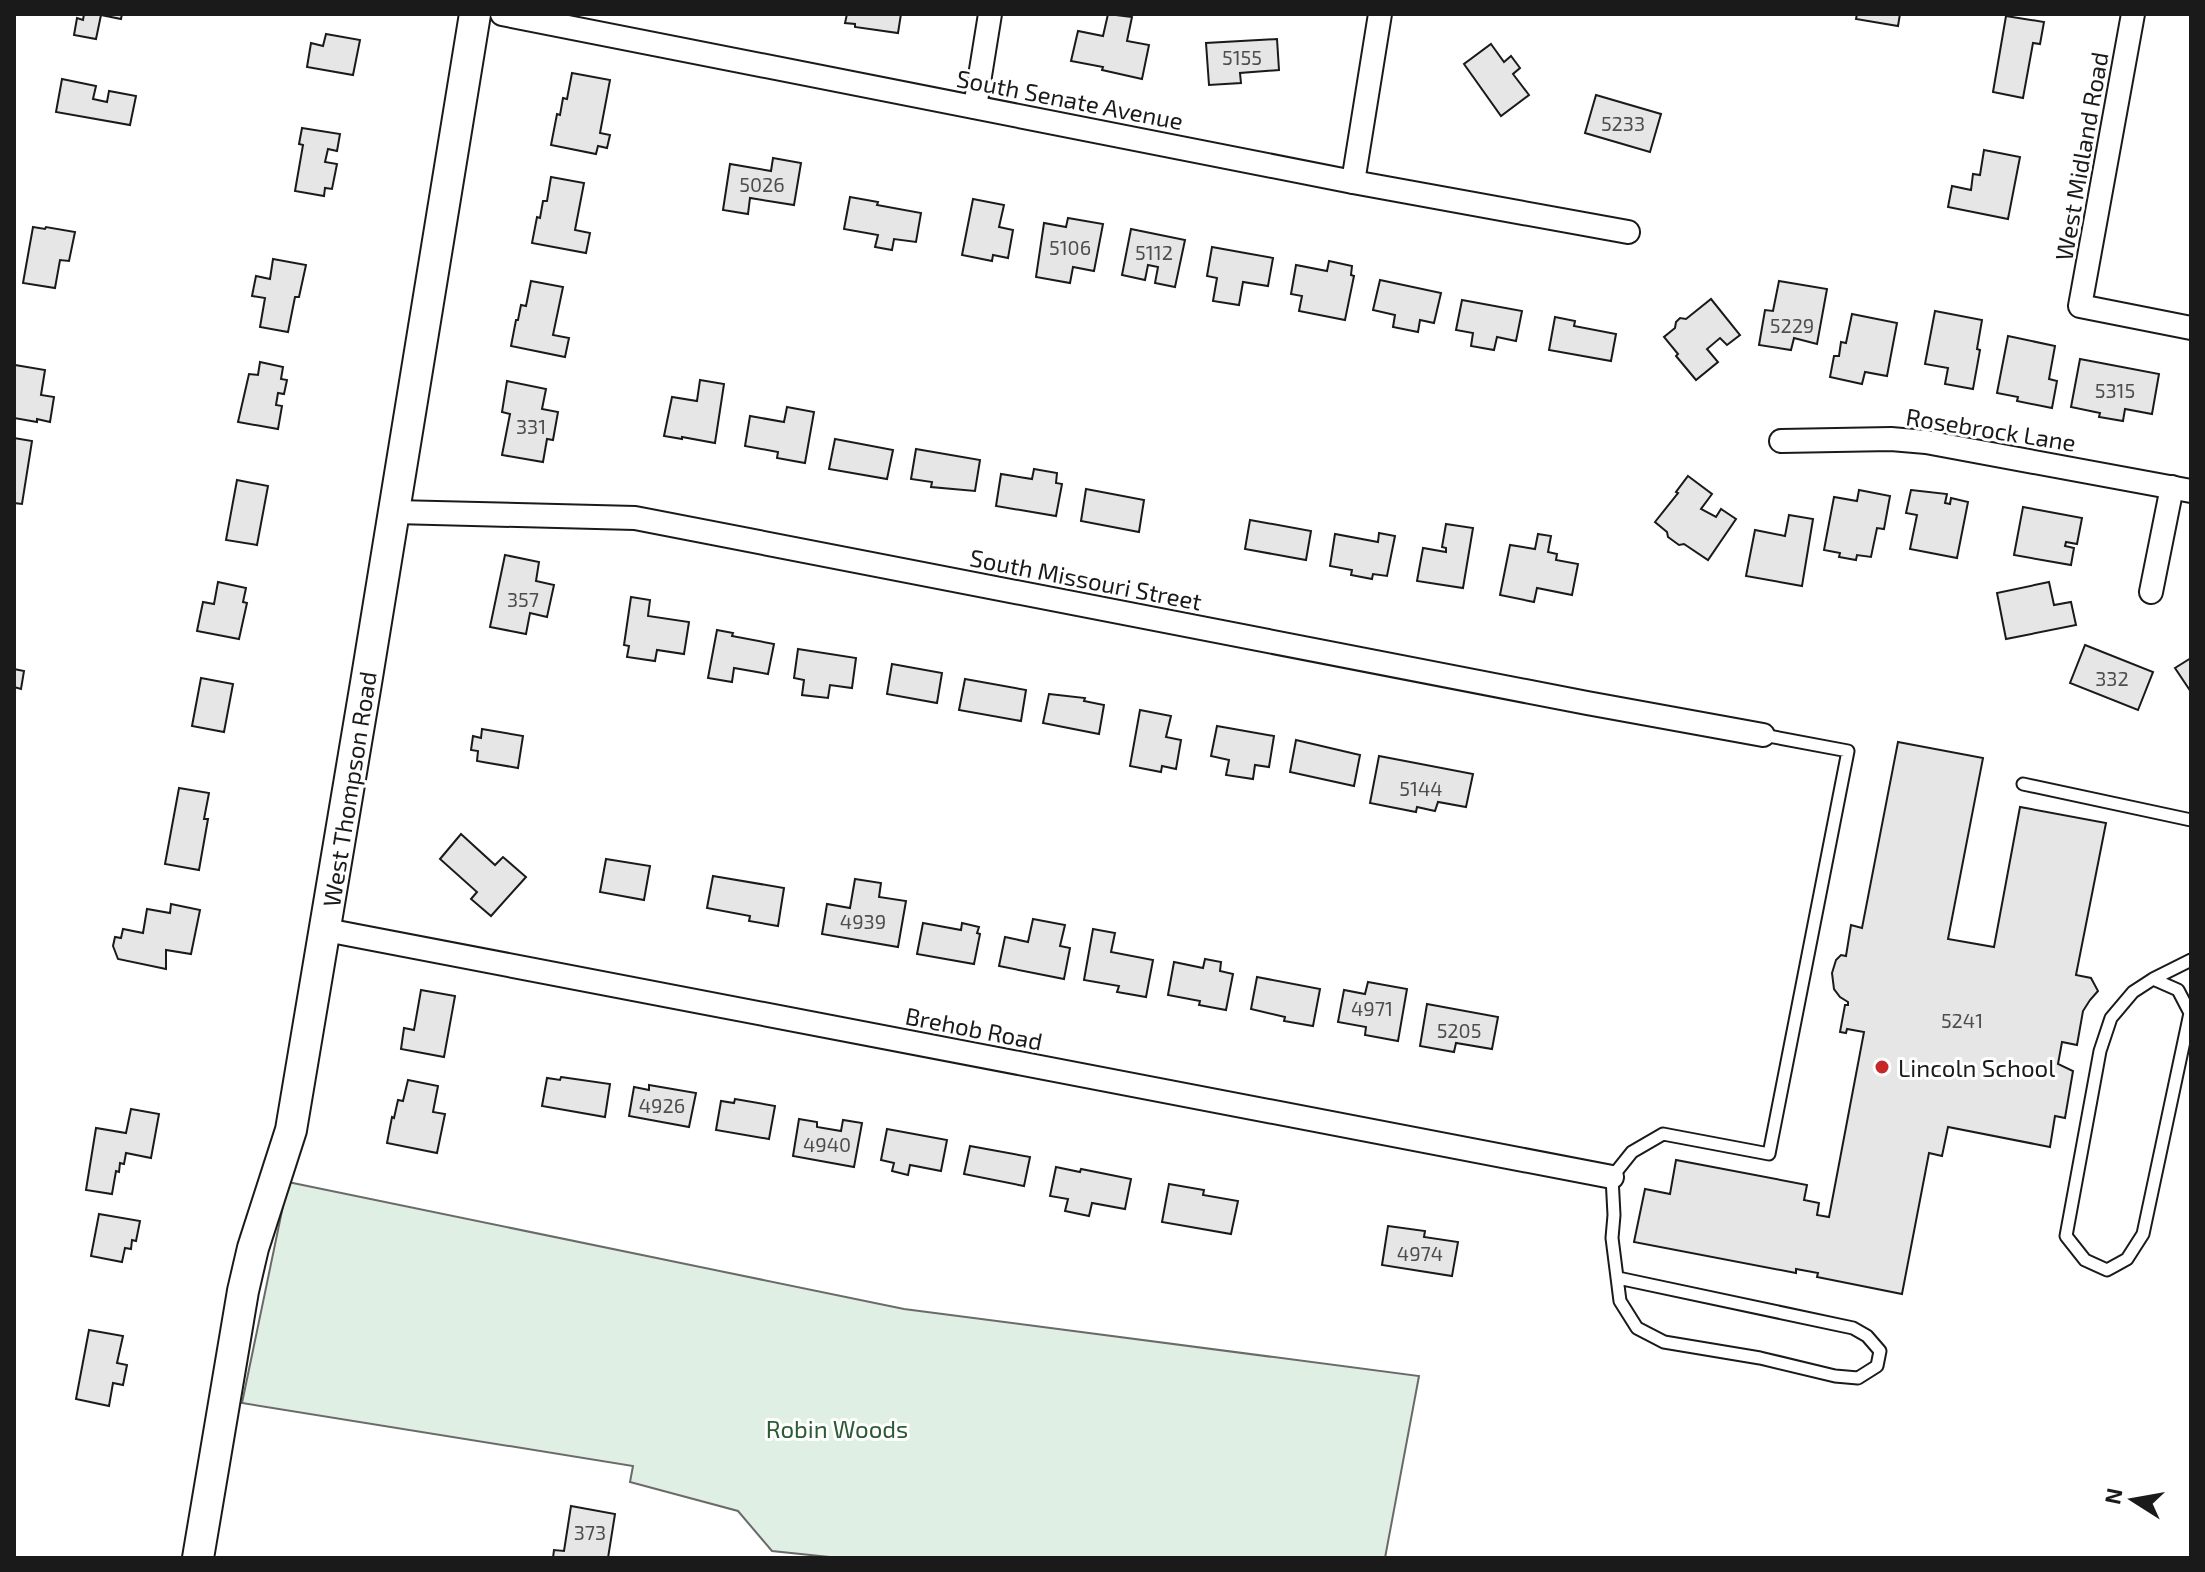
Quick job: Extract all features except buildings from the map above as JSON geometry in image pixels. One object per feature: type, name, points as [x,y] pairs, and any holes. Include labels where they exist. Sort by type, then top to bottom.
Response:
[{"type":"main road","name":"West Thompson Road","points":[[198,1558],[243,1291],[253,1248],[291,1130],[475,14]]},
{"type":"street","name":"South Senate Avenue","points":[[502,14],[1353,182],[1628,232]]},
{"type":"street","points":[[975,107],[990,14]]},
{"type":"street","points":[[1353,182],[1380,14]]},
{"type":"street","name":"West Midland Road","points":[[2133,14],[2080,306],[2191,328]]},
{"type":"street","name":"Rosebrock Lane","points":[[1781,441],[1891,439],[1926,442],[2182,489]]},
{"type":"street","points":[[2151,592],[2182,489]]},
{"type":"street","name":"South Missouri Street","points":[[395,512],[635,518],[1763,735]]},
{"type":"street","name":"Brehob Road","points":[[326,930],[1612,1177]]},
{"type":"lane","points":[[1618,1278],[1853,1328],[1867,1336],[1880,1351],[1877,1366],[1858,1378],[1835,1376],[1760,1358],[1664,1342],[1637,1328],[1620,1301],[1612,1238],[1612,1177],[1632,1152],[1663,1134],[1769,1154],[1848,751],[1763,735]]},
{"type":"lane","points":[[2023,784],[2191,820]]},
{"type":"lane","points":[[2153,979],[2178,990],[2190,1013],[2143,1234],[2127,1259],[2107,1270],[2085,1260],[2066,1236],[2100,1051],[2111,1018],[2133,992],[2153,979],[2191,960]]},
{"type":"green space","name":"Robin Woods","points":[[288,1182],[904,1309],[1419,1376],[1385,1558],[839,1558],[772,1551],[738,1511],[630,1482],[633,1466],[242,1403]]},
{"type":"place","name":"Lincoln School","points":[[1882,1067]]}]
